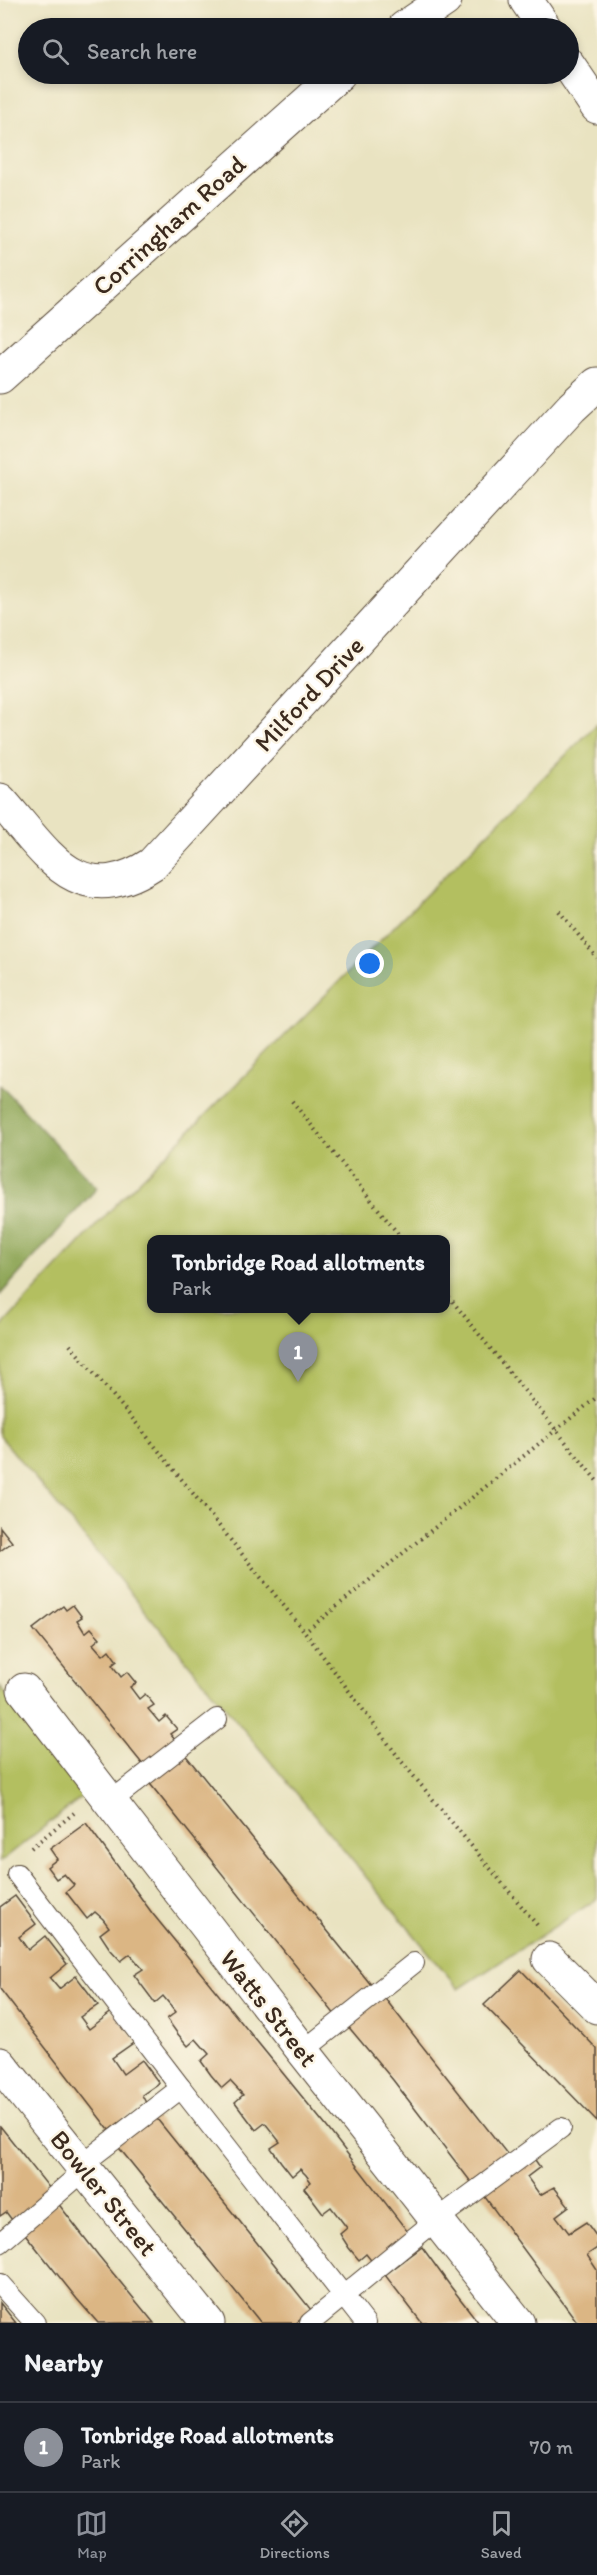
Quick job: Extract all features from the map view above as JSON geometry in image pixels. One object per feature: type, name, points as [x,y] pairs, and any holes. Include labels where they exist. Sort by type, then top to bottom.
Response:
[{"type":"street","points":[[419,18],[445,0]]},
{"type":"street","points":[[526,0],[538,18]]},
{"type":"street","points":[[579,80],[597,107]]},
{"type":"street","name":"Corringham Road","points":[[0,377],[328,84]]},
{"type":"street","name":"Milford Drive","points":[[0,800],[61,868],[86,882],[109,884],[133,877],[152,864],[572,407],[597,384]]},
{"type":"street","name":"Watts Street","points":[[24,1690],[435,2221],[518,2323]]},
{"type":"street","points":[[549,1959],[597,2007]]},
{"type":"street","name":"Bowler Street","points":[[0,2064],[208,2323]]},
{"type":"lane","points":[[105,1796],[217,1719]]},
{"type":"lane","points":[[17,1874],[365,2323]]},
{"type":"lane","points":[[303,2051],[414,1963]]},
{"type":"lane","points":[[0,2243],[84,2167],[181,2088]]},
{"type":"lane","points":[[310,2323],[435,2221],[561,2128]]},
{"type":"lane","points":[[0,2284],[35,2323]]},
{"type":"path","points":[[559,910],[597,958]]},
{"type":"path","points":[[292,1101],[400,1235]]},
{"type":"path","points":[[450,1298],[597,1481]]},
{"type":"path","points":[[70,1345],[305,1632],[402,1762],[541,1930],[549,1959]]},
{"type":"path","points":[[305,1632],[597,1396]]},
{"type":"path","points":[[29,1850],[105,1796]]},
{"type":"green space","points":[[597,724],[597,1899],[459,1989],[0,1436],[0,1328],[120,1200]]},
{"type":"green space","points":[[0,1085],[97,1188],[0,1295]]},
{"type":"green space","points":[[0,1686],[84,1795],[0,1862]]},
{"type":"building","points":[[0,1527],[12,1542],[0,1551]]},
{"type":"building","points":[[73,1605],[82,1617],[77,1620],[85,1633],[91,1628],[100,1638],[93,1644],[103,1655],[109,1650],[117,1661],[112,1665],[121,1677],[127,1672],[136,1683],[130,1687],[139,1699],[145,1694],[154,1705],[148,1709],[159,1722],[166,1716],[177,1729],[170,1734],[176,1741],[144,1766],[33,1629],[63,1606],[66,1610]]},
{"type":"building","points":[[183,1752],[372,1986],[336,2016],[147,1780]]},
{"type":"building","points":[[86,1823],[152,1913],[326,2126],[411,2236],[374,2264],[366,2254],[359,2260],[349,2248],[340,2234],[347,2228],[331,2207],[323,2213],[304,2188],[311,2182],[306,2175],[300,2169],[292,2176],[281,2162],[271,2148],[280,2142],[265,2123],[256,2130],[235,2102],[243,2095],[230,2081],[222,2088],[211,2075],[201,2061],[209,2054],[196,2039],[188,2046],[177,2033],[167,2019],[176,2012],[163,1996],[155,2003],[134,1975],[143,1969],[130,1954],[121,1961],[110,1949],[100,1934],[109,1927],[103,1919],[95,1912],[87,1919],[66,1892],[74,1885],[64,1874],[56,1879],[47,1867],[57,1859],[50,1849]]},
{"type":"building","points":[[15,1896],[36,1924],[19,1937],[28,1950],[45,1936],[67,1964],[50,1978],[59,1989],[76,1976],[98,2005],[80,2017],[89,2029],[113,2011],[136,2041],[112,2058],[123,2074],[142,2060],[159,2083],[142,2095],[146,2103],[109,2130],[0,1989],[0,1907]]},
{"type":"building","points":[[521,1970],[597,2049],[597,2121],[484,2005]]},
{"type":"building","points":[[383,1996],[508,2155],[471,2182],[393,2080],[347,2025]]},
{"type":"building","points":[[153,2114],[312,2311],[296,2323],[261,2323],[116,2144]]},
{"type":"building","points":[[0,2126],[51,2190],[12,2220],[6,2212],[0,2216]]},
{"type":"building","points":[[533,2157],[540,2167],[527,2177],[540,2195],[554,2187],[569,2206],[556,2216],[569,2233],[586,2222],[597,2237],[597,2248],[587,2255],[597,2270],[597,2323],[578,2323],[482,2193]]},
{"type":"building","points":[[57,2202],[154,2323],[98,2323],[77,2299],[22,2230]]},
{"type":"building","points":[[422,2247],[479,2323],[422,2323],[385,2275]]},
{"type":"building","points":[[0,2303],[16,2323],[0,2323]]},
{"type":"place","name":"Tonbridge Road allotments","points":[[298,1382]]}]
